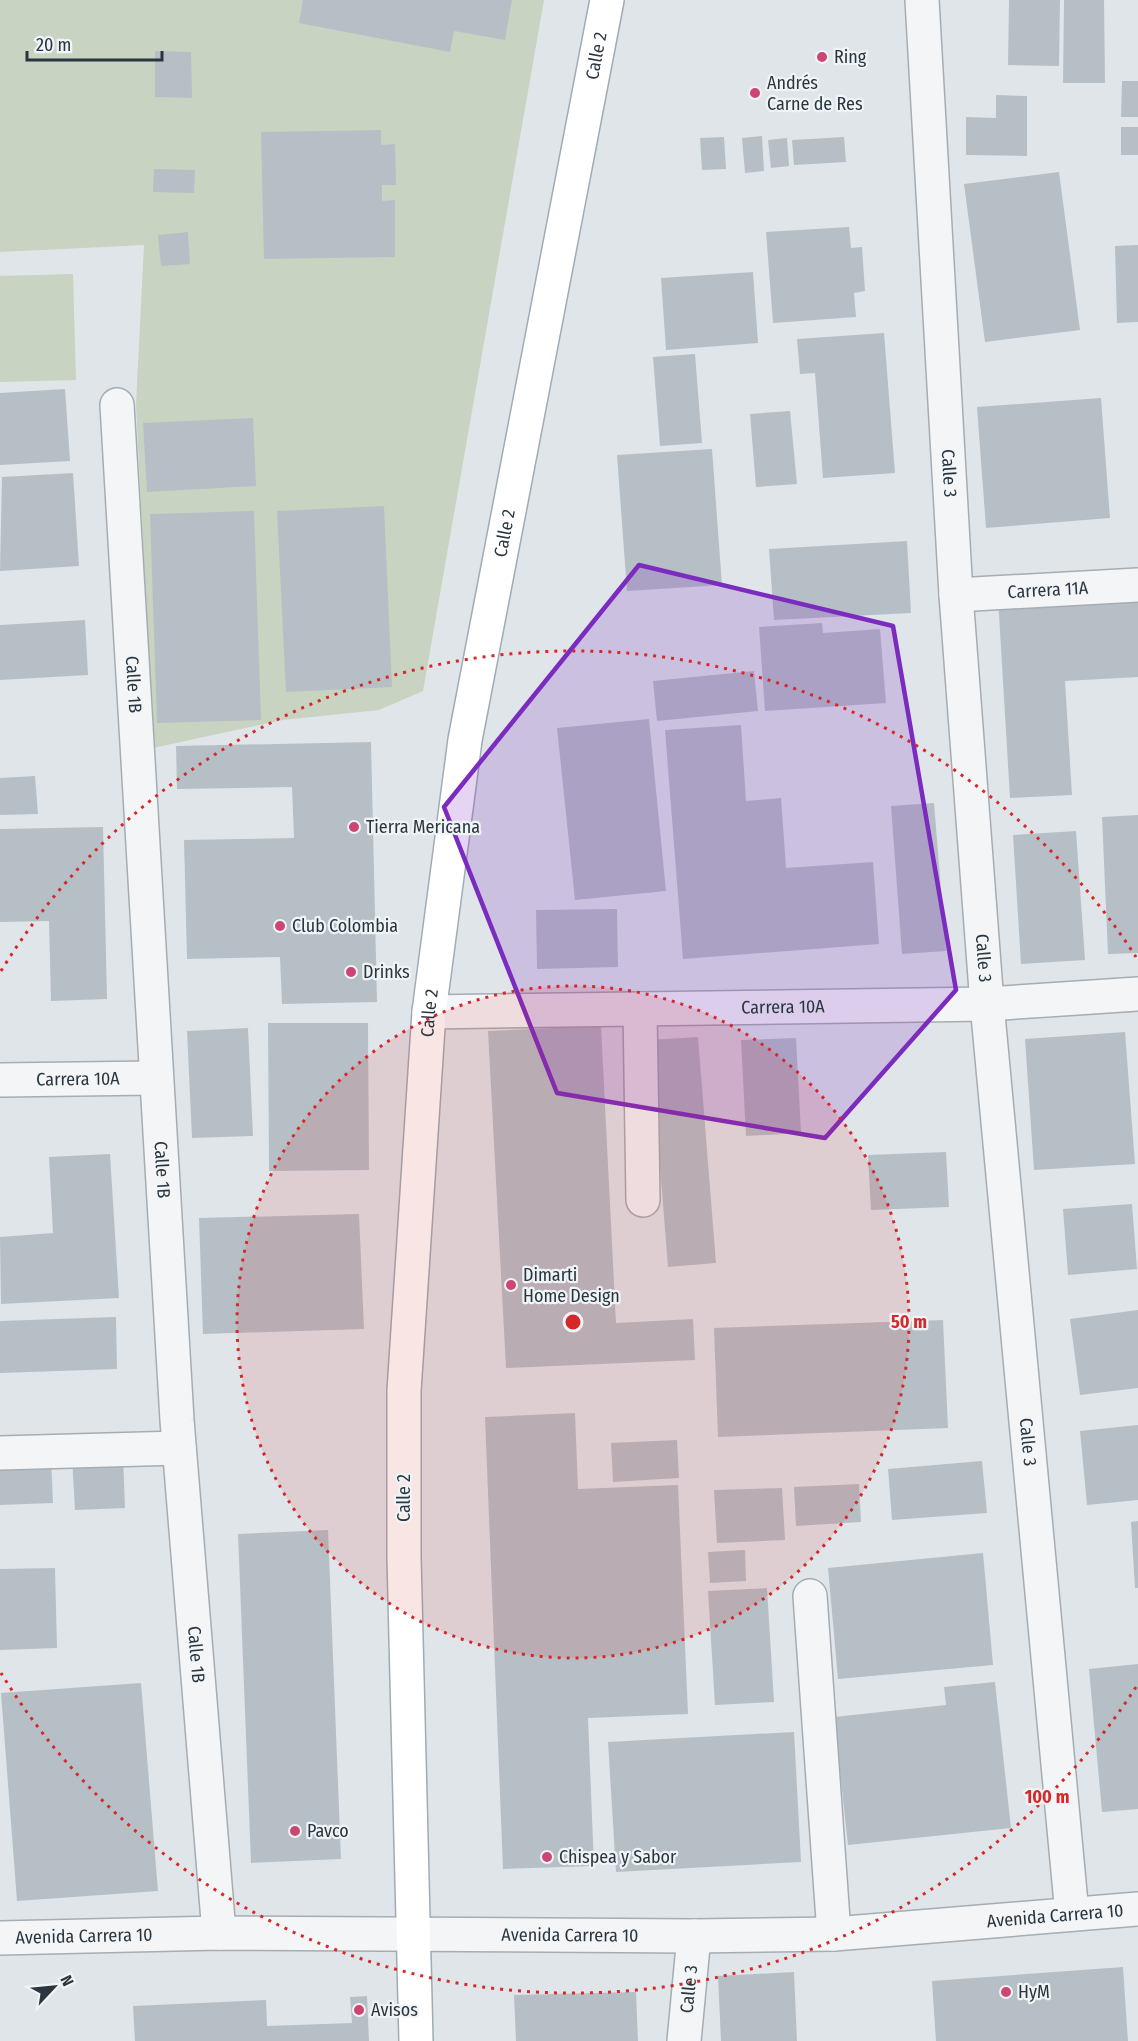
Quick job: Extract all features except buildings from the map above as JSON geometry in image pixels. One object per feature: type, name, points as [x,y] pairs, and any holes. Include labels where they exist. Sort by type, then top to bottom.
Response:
[{"type":"main road","name":"Calle 2","points":[[416,2041],[404,1557],[404,1391],[429,1012],[465,740],[607,0]]},
{"type":"street","name":"Calle 3","points":[[922,0],[956,595],[987,1004],[1072,1914]]},
{"type":"street","name":"Calle 1B","points":[[117,405],[155,1078],[179,1448],[219,1933]]},
{"type":"street","name":"Carrera 11A","points":[[956,595],[1138,585]]},
{"type":"street","name":"Carrera 10A","points":[[429,1012],[987,1004],[1138,994]]},
{"type":"street","points":[[640,1009],[643,1200]]},
{"type":"street","name":"Carrera 10A","points":[[0,1080],[155,1078]]},
{"type":"street","points":[[0,1453],[179,1448]]},
{"type":"street","points":[[810,1596],[834,1934]]},
{"type":"street","name":"Avenida Carrera 10","points":[[0,1938],[219,1933],[693,1936],[834,1934],[1138,1909]]},
{"type":"street","name":"Calle 3","points":[[684,2041],[693,1936]]},
{"type":"highlighted area","points":[[639,565],[893,626],[956,990],[825,1138],[557,1093],[444,807]]},
{"type":"green space","points":[[0,0],[544,0],[423,691],[379,710],[283,720],[153,748],[136,405],[144,245],[0,252]]},
{"type":"green space","points":[[73,274],[76,380],[0,382],[0,276]]},
{"type":"place","name":"Ring","points":[[822,57]]},
{"type":"place","name":"Andrés Carne de Res","points":[[755,93]]},
{"type":"place","name":"Tierra Mericana","points":[[354,827]]},
{"type":"place","name":"Club Colombia","points":[[280,926]]},
{"type":"place","name":"Drinks","points":[[351,972]]},
{"type":"place","name":"Dimarti Home Design","points":[[511,1285]]},
{"type":"place","name":"Pavco","points":[[295,1831]]},
{"type":"place","name":"Chispea y Sabor","points":[[547,1857]]},
{"type":"place","name":"HyM","points":[[1006,1992]]},
{"type":"place","name":"Avisos","points":[[359,2010]]}]
